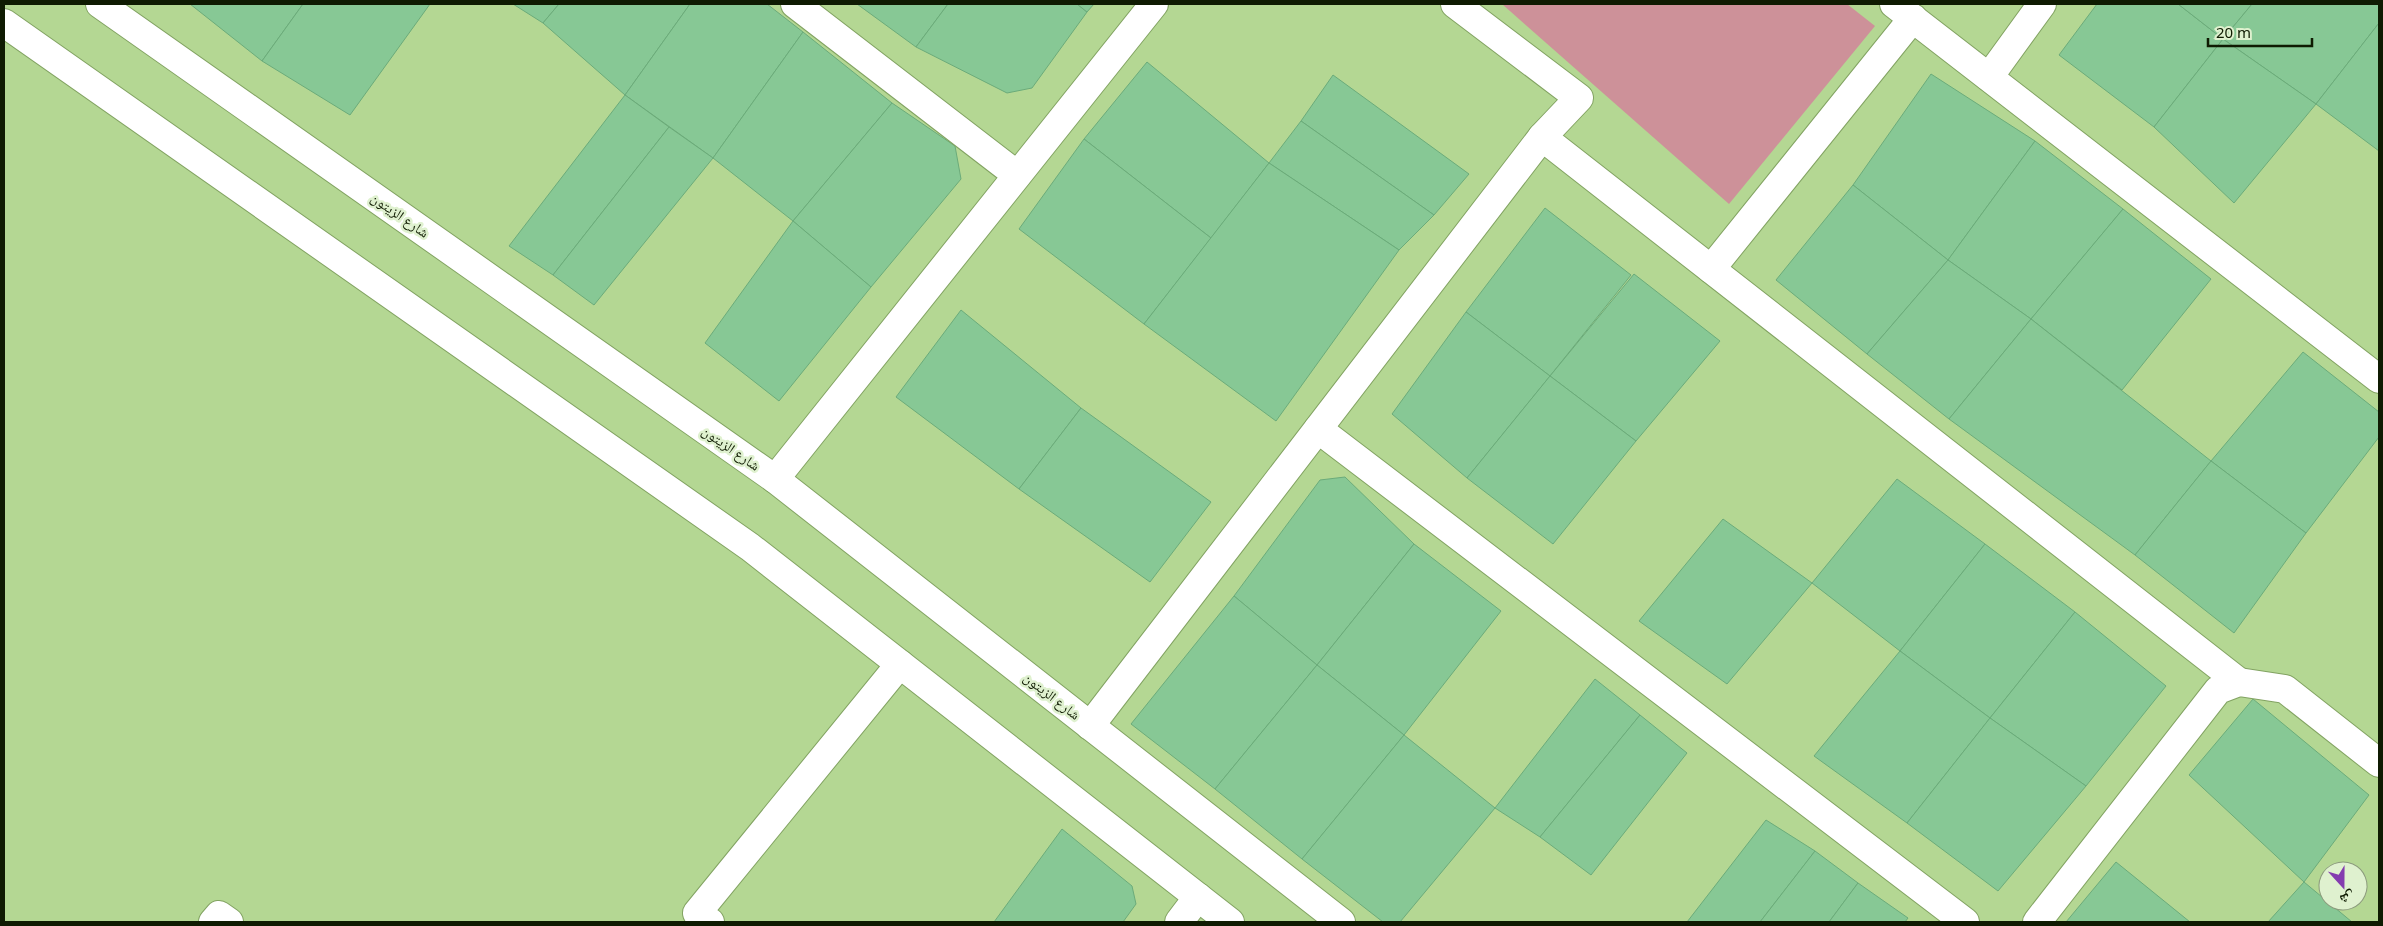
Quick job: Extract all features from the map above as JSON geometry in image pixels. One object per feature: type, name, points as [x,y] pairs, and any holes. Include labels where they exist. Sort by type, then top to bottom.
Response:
[{"type":"street","name":"شارع الزيتون","points":[[100,4],[775,479],[1341,922]]},
{"type":"street","points":[[795,4],[1017,175]]},
{"type":"street","points":[[775,479],[1154,4]]},
{"type":"street","points":[[1090,726],[1542,137],[1579,98],[1455,4]]},
{"type":"street","points":[[1989,77],[2042,4]]},
{"type":"street","points":[[1711,269],[1903,11],[2379,379]]},
{"type":"street","points":[[4,23],[750,547],[1230,922]]},
{"type":"street","points":[[1542,137],[2239,682],[2285,689],[2379,763]]},
{"type":"street","points":[[1318,429],[1965,922]]},
{"type":"street","points":[[710,922],[697,913],[900,664]]},
{"type":"street","points":[[2037,922],[2218,690],[2239,682]]},
{"type":"street","points":[[1179,922],[1198,897]]},
{"type":"street","points":[[213,922],[219,915],[229,922]]},
{"type":"shaded area","points":[[1502,4],[1847,4],[1875,26],[1729,204]]},
{"type":"building","points":[[190,4],[303,4],[262,61]]},
{"type":"building","points":[[303,4],[430,4],[350,115],[262,61]]},
{"type":"building","points":[[513,4],[559,4],[543,23]]},
{"type":"building","points":[[559,4],[690,4],[625,95],[543,23]]},
{"type":"building","points":[[690,4],[767,4],[803,32],[713,158],[625,95]]},
{"type":"building","points":[[857,4],[948,4],[916,47]]},
{"type":"building","points":[[948,4],[1077,4],[1087,12],[1032,88],[1007,93],[916,47]]},
{"type":"building","points":[[1077,4],[1094,4],[1087,12]]},
{"type":"building","points":[[2097,4],[2178,4],[2223,39],[2154,127],[2059,55]]},
{"type":"building","points":[[2178,4],[2252,4],[2223,39]]},
{"type":"building","points":[[2252,4],[2379,4],[2379,23],[2316,104],[2223,39]]},
{"type":"building","points":[[2379,23],[2379,151],[2316,104]]},
{"type":"building","points":[[803,32],[892,103],[793,221],[713,158]]},
{"type":"building","points":[[2223,39],[2316,104],[2234,203],[2154,127]]},
{"type":"building","points":[[1147,62],[1269,163],[1211,238],[1084,139]]},
{"type":"building","points":[[1931,74],[2035,141],[1948,260],[1853,185]]},
{"type":"building","points":[[1333,75],[1469,174],[1434,215],[1301,121]]},
{"type":"building","points":[[625,95],[669,127],[553,275],[509,246]]},
{"type":"building","points":[[892,103],[955,146],[961,179],[871,287],[793,221]]},
{"type":"building","points":[[1301,121],[1434,215],[1399,250],[1269,163]]},
{"type":"building","points":[[669,127],[713,158],[594,305],[553,275]]},
{"type":"building","points":[[1084,139],[1211,238],[1144,324],[1019,229]]},
{"type":"building","points":[[2035,141],[2123,209],[2031,319],[1948,260]]},
{"type":"building","points":[[1269,163],[1399,250],[1276,421],[1144,324]]},
{"type":"building","points":[[1853,185],[1948,260],[1867,354],[1776,280]]},
{"type":"building","points":[[1545,208],[1631,275],[1550,376],[1466,312]]},
{"type":"building","points":[[2123,209],[2211,279],[2122,390],[2031,319]]},
{"type":"building","points":[[793,221],[871,287],[779,401],[705,343]]},
{"type":"building","points":[[1948,260],[2031,319],[1949,419],[1867,354]]},
{"type":"building","points":[[1634,274],[1720,341],[1636,441],[1550,376]]},
{"type":"building","points":[[961,310],[1081,408],[1019,489],[896,397]]},
{"type":"building","points":[[1466,312],[1550,376],[1467,478],[1392,414]]},
{"type":"building","points":[[2031,319],[2211,461],[2135,555],[1949,419]]},
{"type":"building","points":[[2303,352],[2379,412],[2379,437],[2306,533],[2211,461]]},
{"type":"building","points":[[1550,376],[1636,441],[1553,544],[1467,478]]},
{"type":"building","points":[[1081,408],[1211,502],[1150,582],[1019,489]]},
{"type":"building","points":[[2211,461],[2306,533],[2234,633],[2135,555]]},
{"type":"building","points":[[1345,477],[1414,544],[1317,665],[1234,596],[1320,480]]},
{"type":"building","points":[[1897,479],[1985,544],[1900,651],[1812,583]]},
{"type":"building","points":[[1723,519],[1812,583],[1727,684],[1639,621]]},
{"type":"building","points":[[1414,544],[1501,611],[1404,735],[1317,665]]},
{"type":"building","points":[[1985,544],[2075,612],[1990,718],[1900,651]]},
{"type":"building","points":[[1234,596],[1317,665],[1215,789],[1131,724]]},
{"type":"building","points":[[2075,612],[2166,686],[2086,786],[1990,718]]},
{"type":"building","points":[[1900,651],[1990,718],[1907,823],[1814,756]]},
{"type":"building","points":[[1317,665],[1404,735],[1302,859],[1215,789]]},
{"type":"building","points":[[1595,679],[1640,715],[1540,837],[1495,808]]},
{"type":"building","points":[[2253,699],[2369,795],[2304,882],[2189,775]]},
{"type":"building","points":[[1640,715],[1687,753],[1591,875],[1540,837]]},
{"type":"building","points":[[1990,718],[2086,786],[1998,891],[1907,823]]},
{"type":"building","points":[[1404,735],[1495,808],[1400,922],[1383,922],[1302,859]]},
{"type":"building","points":[[1766,820],[1815,851],[1760,922],[1687,922]]},
{"type":"building","points":[[1062,829],[1132,886],[1136,904],[1123,922],[994,922]]},
{"type":"building","points":[[1815,851],[1858,883],[1829,922],[1760,922]]},
{"type":"building","points":[[2116,862],[2190,922],[2066,922]]},
{"type":"building","points":[[2304,882],[2318,894],[2318,911],[2339,911],[2352,922],[2268,922]]},
{"type":"building","points":[[1858,883],[1908,918],[1905,922],[1829,922]]}]
